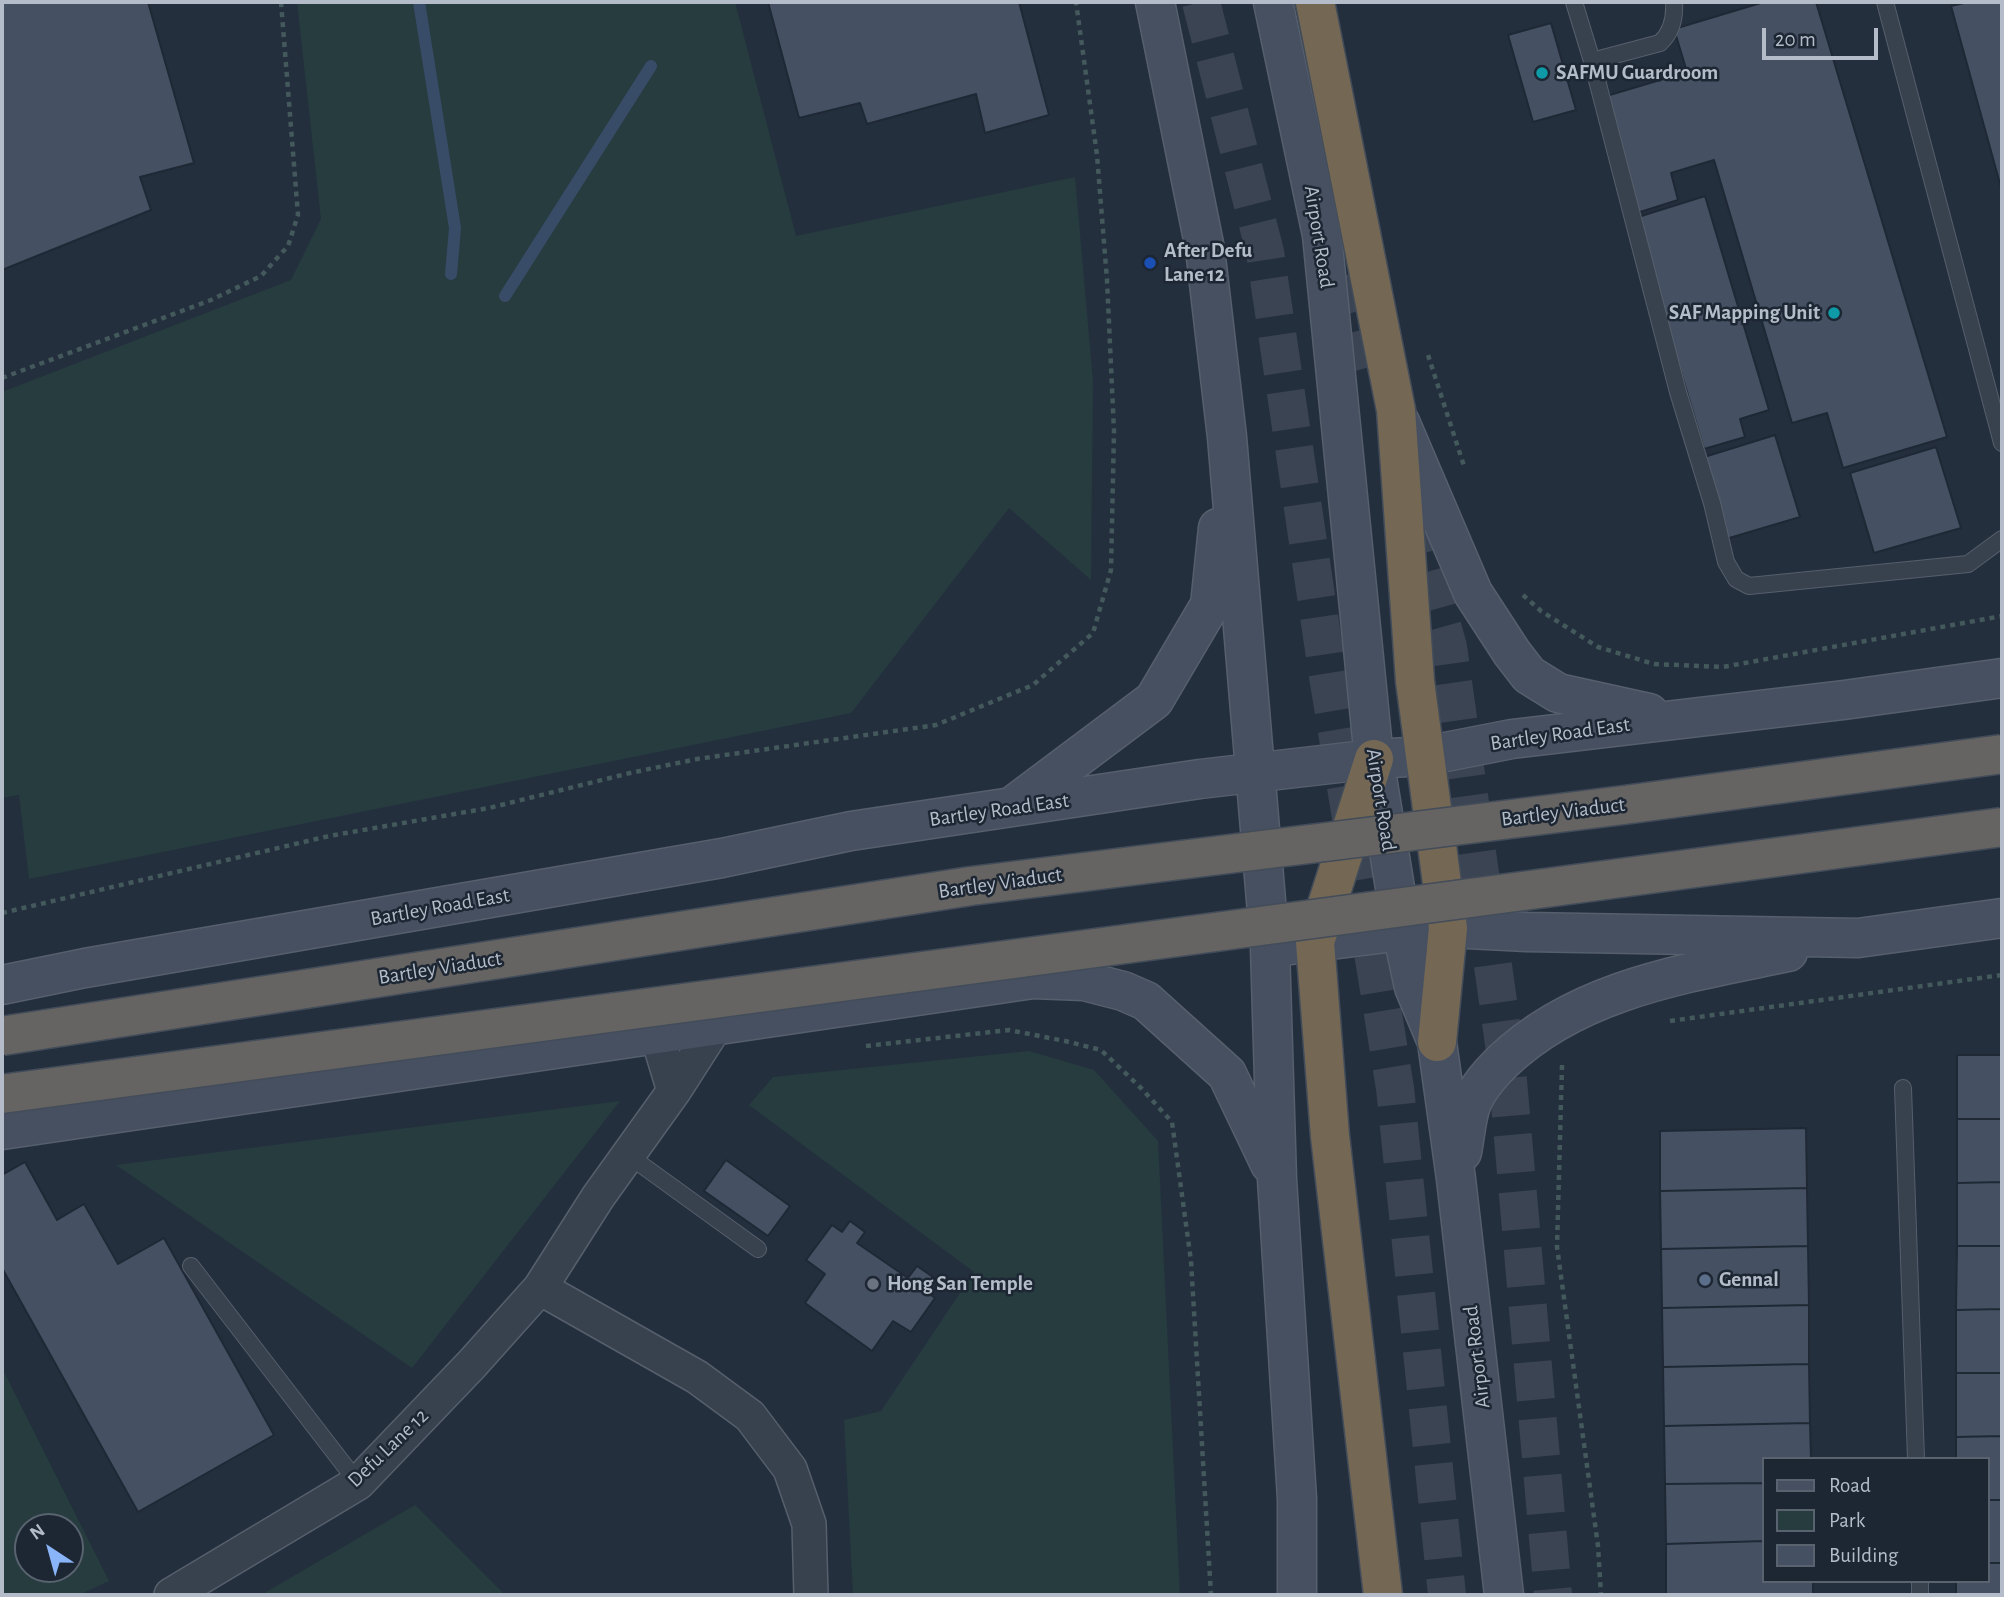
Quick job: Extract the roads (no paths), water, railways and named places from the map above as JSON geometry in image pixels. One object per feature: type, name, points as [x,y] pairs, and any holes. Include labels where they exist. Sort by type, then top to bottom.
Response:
[{"type":"highway","points":[[1315,2],[1396,410],[1415,681],[1448,928],[1437,1042]]},
{"type":"highway","name":"Bartley Viaduct","points":[[2,1036],[971,886],[1623,805],[2002,754]]},
{"type":"highway","points":[[1374,759],[1315,943],[1330,1136],[1383,1595]]},
{"type":"highway","points":[[2,1094],[2002,827]]},
{"type":"main road","points":[[1155,2],[1205,249],[1227,437],[1257,772],[1270,948],[1277,1179],[1297,1499],[1297,1595]]},
{"type":"main road","name":"Airport Road","points":[[1273,2],[1322,235],[1374,759],[1402,931],[1414,987],[1437,1042],[1456,1179],[1504,1595]]},
{"type":"main road","points":[[1396,410],[1473,593],[1512,653],[1530,675],[1558,693],[1674,719]]},
{"type":"main road","points":[[1010,809],[1154,700],[1210,605],[1227,437]]},
{"type":"main road","name":"Bartley Road East","points":[[2,985],[85,968],[722,858],[851,831],[1199,779],[1374,759],[1425,756],[1512,739],[1844,700],[2002,678]]},
{"type":"main road","points":[[1456,1179],[1471,1104],[1489,1075],[1538,1033],[1591,1003],[1661,978],[1858,938],[2002,918]]},
{"type":"main road","points":[[1270,948],[1402,931],[1448,928],[1858,938]]},
{"type":"main road","points":[[2,1023],[39,978]]},
{"type":"main road","points":[[2,1130],[1033,979],[1084,981],[1122,991],[1146,1001],[1227,1074],[1277,1179]]},
{"type":"main road","points":[[2,1077],[4,1086],[42,1124]]},
{"type":"street","name":"Defu Lane 12","points":[[171,1595],[358,1483],[472,1364],[540,1288],[715,1027]]},
{"type":"street","points":[[657,1035],[674,1091]]},
{"type":"street","points":[[540,1288],[697,1377],[750,1416],[790,1469],[809,1524],[811,1595]]},
{"type":"lane","points":[[1574,2],[1592,61],[1678,392],[1712,503],[1726,562],[1736,579],[1749,586],[1968,564],[2002,539]]},
{"type":"lane","points":[[1592,61],[1660,43],[1667,36],[1675,15],[1674,2]]},
{"type":"lane","points":[[1885,2],[2002,443]]},
{"type":"lane","points":[[1903,1088],[1916,1457]]},
{"type":"lane","points":[[628,1155],[758,1249]]},
{"type":"lane","points":[[191,1266],[358,1483]]},
{"type":"waterway","points":[[419,2],[455,228],[451,274]]},
{"type":"waterway","points":[[505,296],[651,66]]},
{"type":"tunnel","points":[[1201,2],[1265,252],[1327,670],[1395,1088],[1447,1595]]},
{"type":"tunnel","points":[[1331,220],[1372,371]]},
{"type":"tunnel","points":[[1412,517],[1448,647],[1506,1058],[1553,1595]]},
{"type":"place","name":"SAFMU Guardroom","points":[[1542,73]]},
{"type":"place","name":"After Defu Lane 12","points":[[1150,263]]},
{"type":"place","name":"SAF Mapping Unit","points":[[1834,313]]},
{"type":"place","name":"Gennal","points":[[1705,1280]]},
{"type":"place","name":"Hong San Temple","points":[[873,1284]]}]
